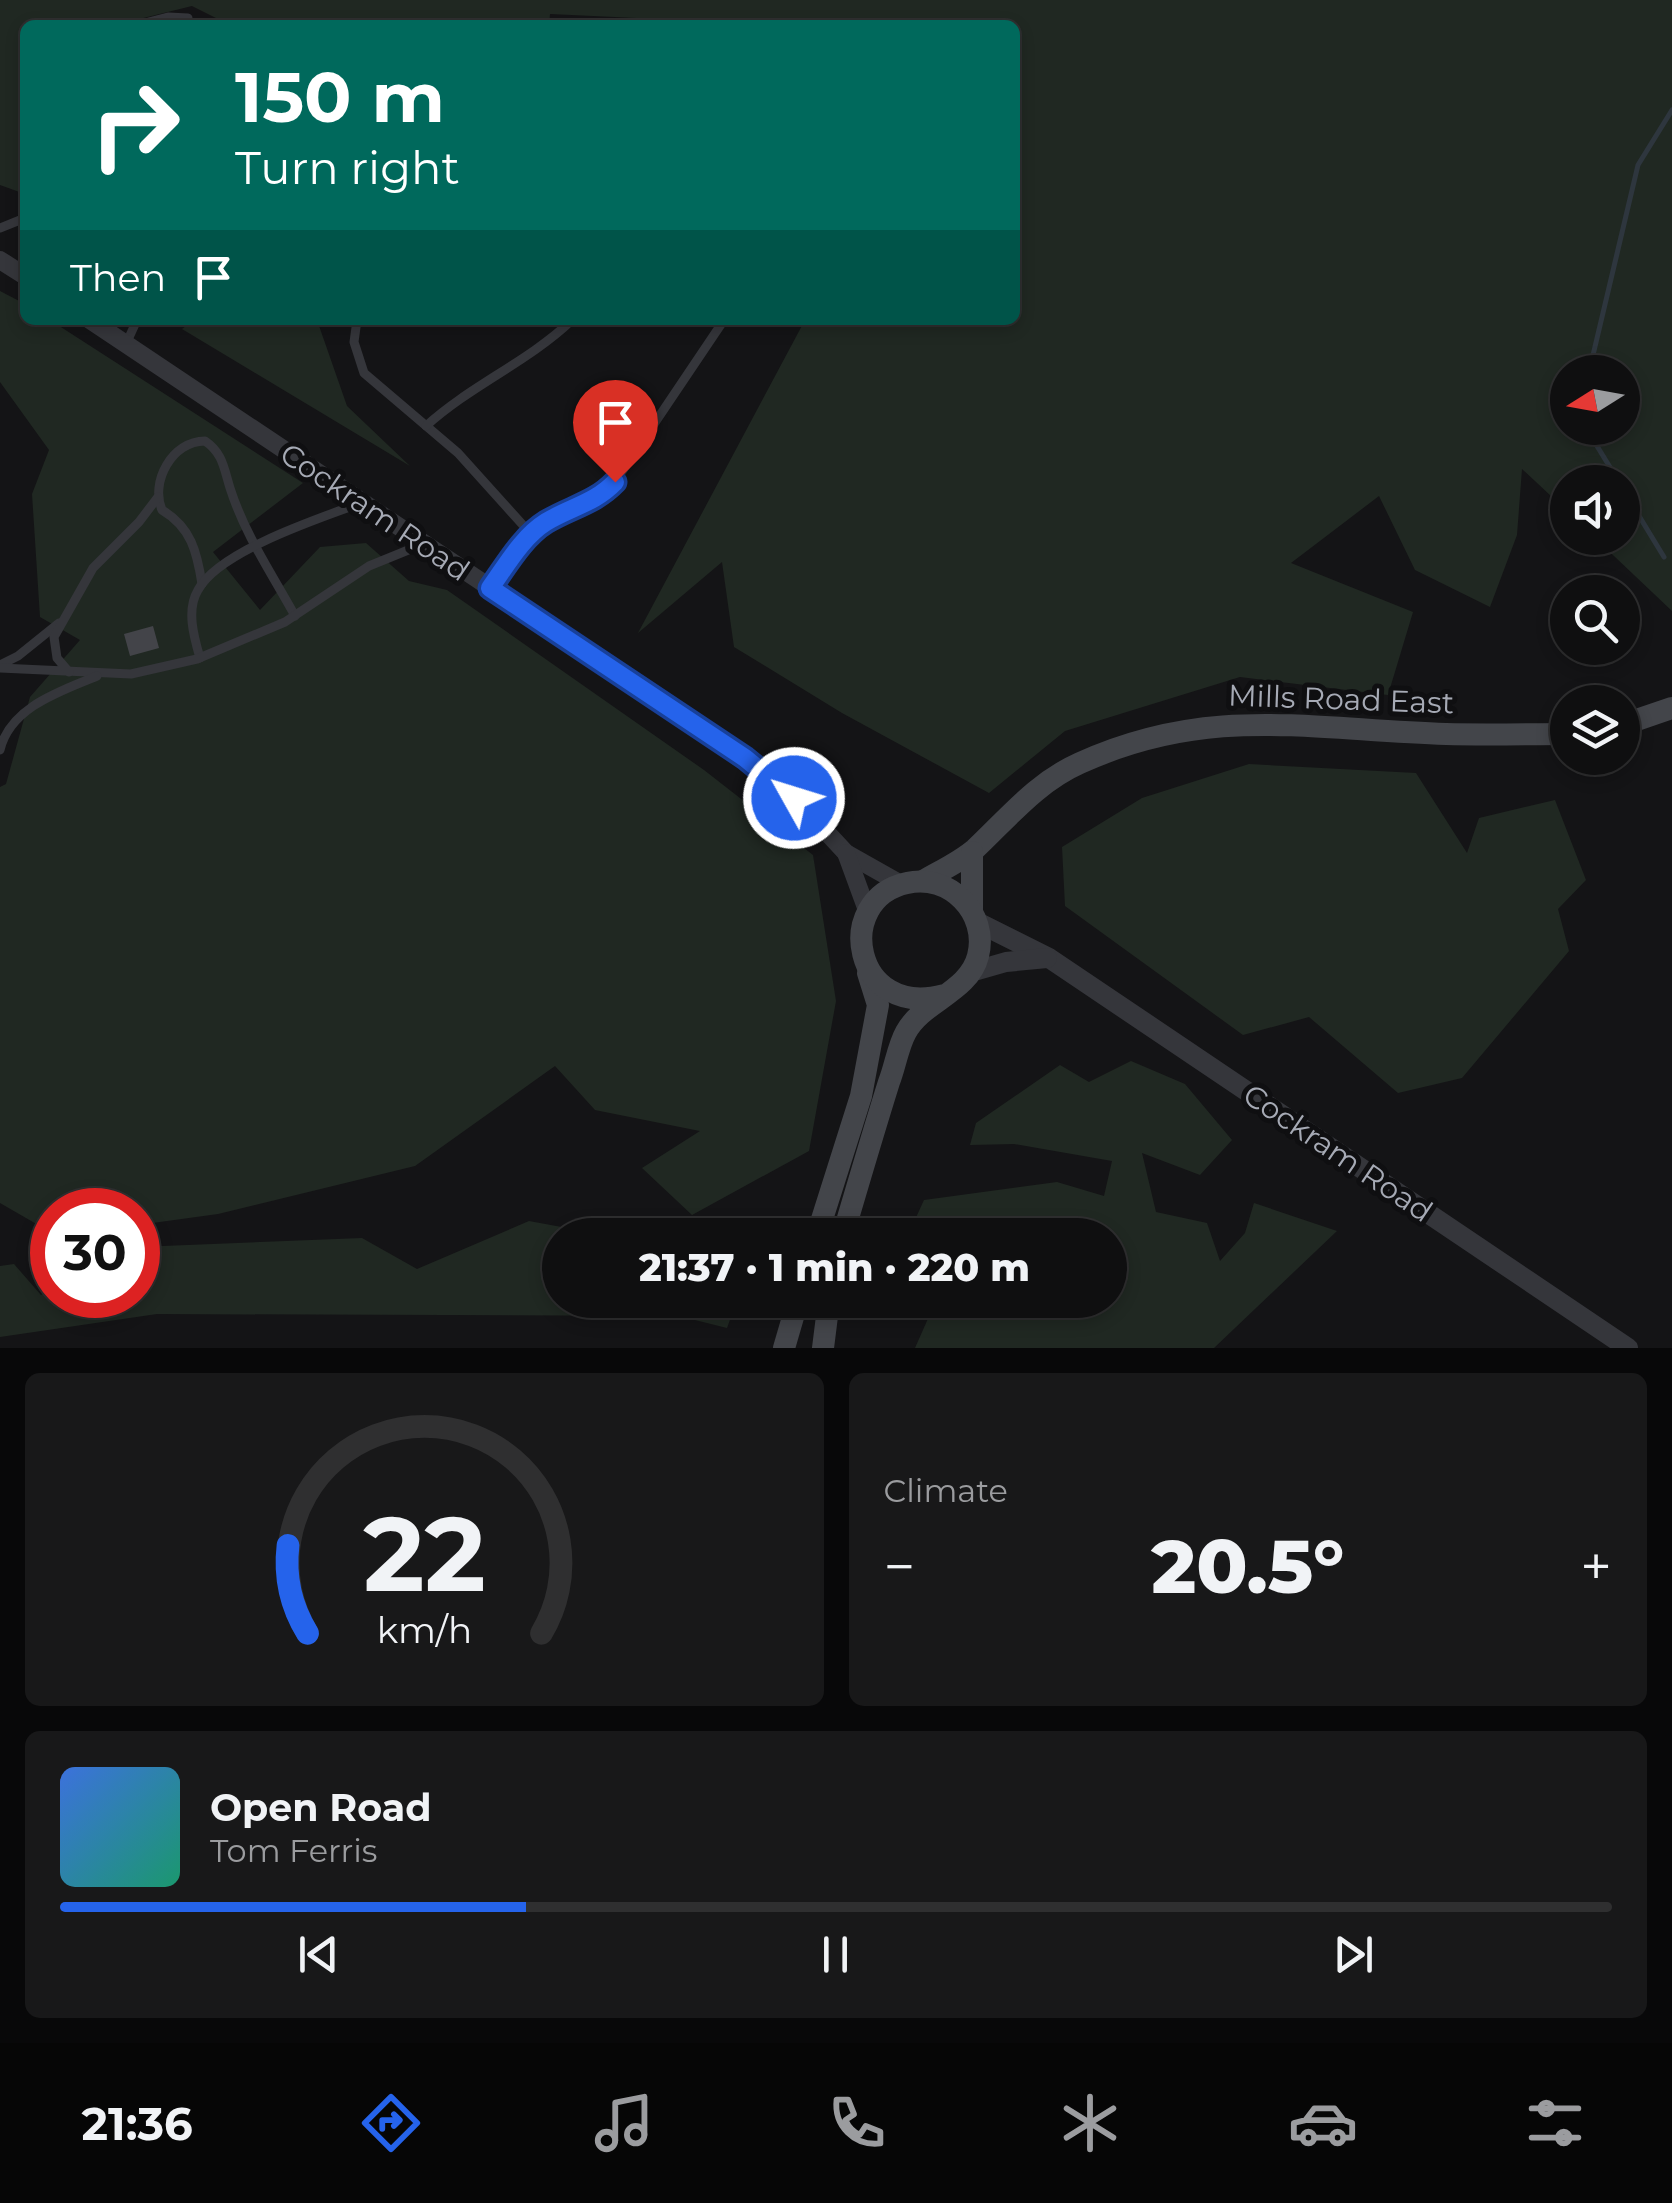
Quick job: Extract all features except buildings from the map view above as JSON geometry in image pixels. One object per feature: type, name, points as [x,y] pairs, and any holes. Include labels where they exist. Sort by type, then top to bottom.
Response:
[{"type":"main road","points":[[1640,719],[1672,708]]},
{"type":"main road","name":"Mills Road East","points":[[912,882],[972,852],[1018,803],[1076,764],[1138,741],[1209,725],[1277,722],[1446,734],[1550,734]]},
{"type":"main road","points":[[848,1218],[906,1030],[944,995],[960,986],[978,956],[972,852]]},
{"type":"main road","points":[[822,1218],[860,1096],[878,1005],[865,962],[862,928],[868,912],[888,891],[912,882],[942,885],[959,896],[974,916]]},
{"type":"main road","points":[[865,962],[875,979],[889,991],[926,1000],[944,995]]},
{"type":"main road","points":[[784,1348],[793,1318]]},
{"type":"main road","points":[[823,1348],[827,1318]]},
{"type":"street","name":"Cockram Road","points":[[98,325],[745,758],[794,798],[846,854],[868,912]]},
{"type":"street","name":"Cockram Road","points":[[846,854],[912,882]]},
{"type":"street","name":"Cockram Road","points":[[974,916],[1049,958],[1628,1348]]},
{"type":"street","points":[[971,972],[1006,962],[1049,958]]},
{"type":"lane","points":[[156,20],[188,18]]},
{"type":"lane","points":[[126,344],[136,325]]},
{"type":"lane","points":[[356,325],[354,342],[364,373],[458,453],[532,534]]},
{"type":"lane","points":[[426,426],[456,400],[516,364],[566,325]]},
{"type":"lane","points":[[490,588],[542,524],[593,501],[615,482],[721,325]]},
{"type":"lane","points":[[202,584],[198,559],[185,528],[162,510],[158,497],[158,483],[168,464],[195,441],[205,441],[221,457],[255,546],[295,616]]},
{"type":"lane","points":[[69,672],[53,648],[62,622],[104,554],[139,522],[158,497]]},
{"type":"lane","points":[[200,658],[192,605],[202,584],[218,568],[255,546],[361,502]]},
{"type":"lane","points":[[0,667],[131,674],[200,658],[295,616],[370,566],[423,544]]},
{"type":"lane","points":[[0,667],[62,622]]},
{"type":"lane","points":[[0,750],[11,726],[36,704],[101,674]]},
{"type":"shaded area","points":[[0,0],[1672,0],[1672,611],[1640,581],[1640,575],[1634,575],[1613,555],[1640,555],[1640,465],[1550,465],[1550,495],[1522,469],[1517,535],[1490,607],[1415,570],[1379,496],[1291,563],[1413,612],[1388,695],[1240,677],[1065,731],[989,793],[842,713],[734,647],[722,562],[638,633],[802,325],[1020,325],[1020,20],[679,20],[550,14],[549,20],[220,20],[192,6],[135,20],[20,20],[20,192],[0,185]]},
{"type":"shaded area","points":[[0,291],[20,301],[20,325],[58,325],[303,483],[213,552],[260,610],[320,547],[366,543],[409,581],[447,590],[704,770],[813,855],[836,1001],[809,1151],[692,1215],[642,1168],[700,1131],[595,1110],[555,1066],[415,1166],[218,1214],[160,1222],[160,1188],[30,1188],[30,1220],[0,1203],[0,787],[6,784],[30,697],[80,640],[40,617],[32,494],[49,450],[0,382]]},
{"type":"shaded area","points":[[187,325],[319,325],[347,406],[410,466],[182,329]]},
{"type":"shaded area","points":[[1249,764],[1416,773],[1467,853],[1479,818],[1555,800],[1586,880],[1558,909],[1569,951],[1462,1078],[1398,1093],[1309,1017],[1243,1035],[1065,906],[1062,847],[1142,798]]},
{"type":"shaded area","points":[[1131,1061],[1185,1084],[1232,1140],[1200,1175],[1142,1153],[1156,1212],[1207,1223],[1220,1261],[1245,1233],[1254,1203],[1337,1231],[1214,1348],[915,1348],[928,1318],[1127,1318],[1127,1218],[916,1218],[924,1200],[1057,1182],[1104,1196],[1112,1161],[1014,1144],[970,1145],[976,1123],[1060,1065],[1089,1082]]},
{"type":"shaded area","points":[[529,1221],[542,1223],[542,1315],[160,1314],[160,1246],[362,1238],[417,1269]]},
{"type":"shaded area","points":[[14,1264],[30,1282],[30,1318],[130,1318],[0,1337],[0,1266]]},
{"type":"shaded area","points":[[687,1318],[731,1318],[727,1328]]},
{"type":"waterway","points":[[1593,355],[1638,165],[1672,110]]},
{"type":"waterway","points":[[1596,445],[1609,465]]},
{"type":"waterway","points":[[1640,518],[1664,557]]},
{"type":"route","points":[[615,482],[593,501],[542,524],[490,588],[745,758],[794,798]]}]
